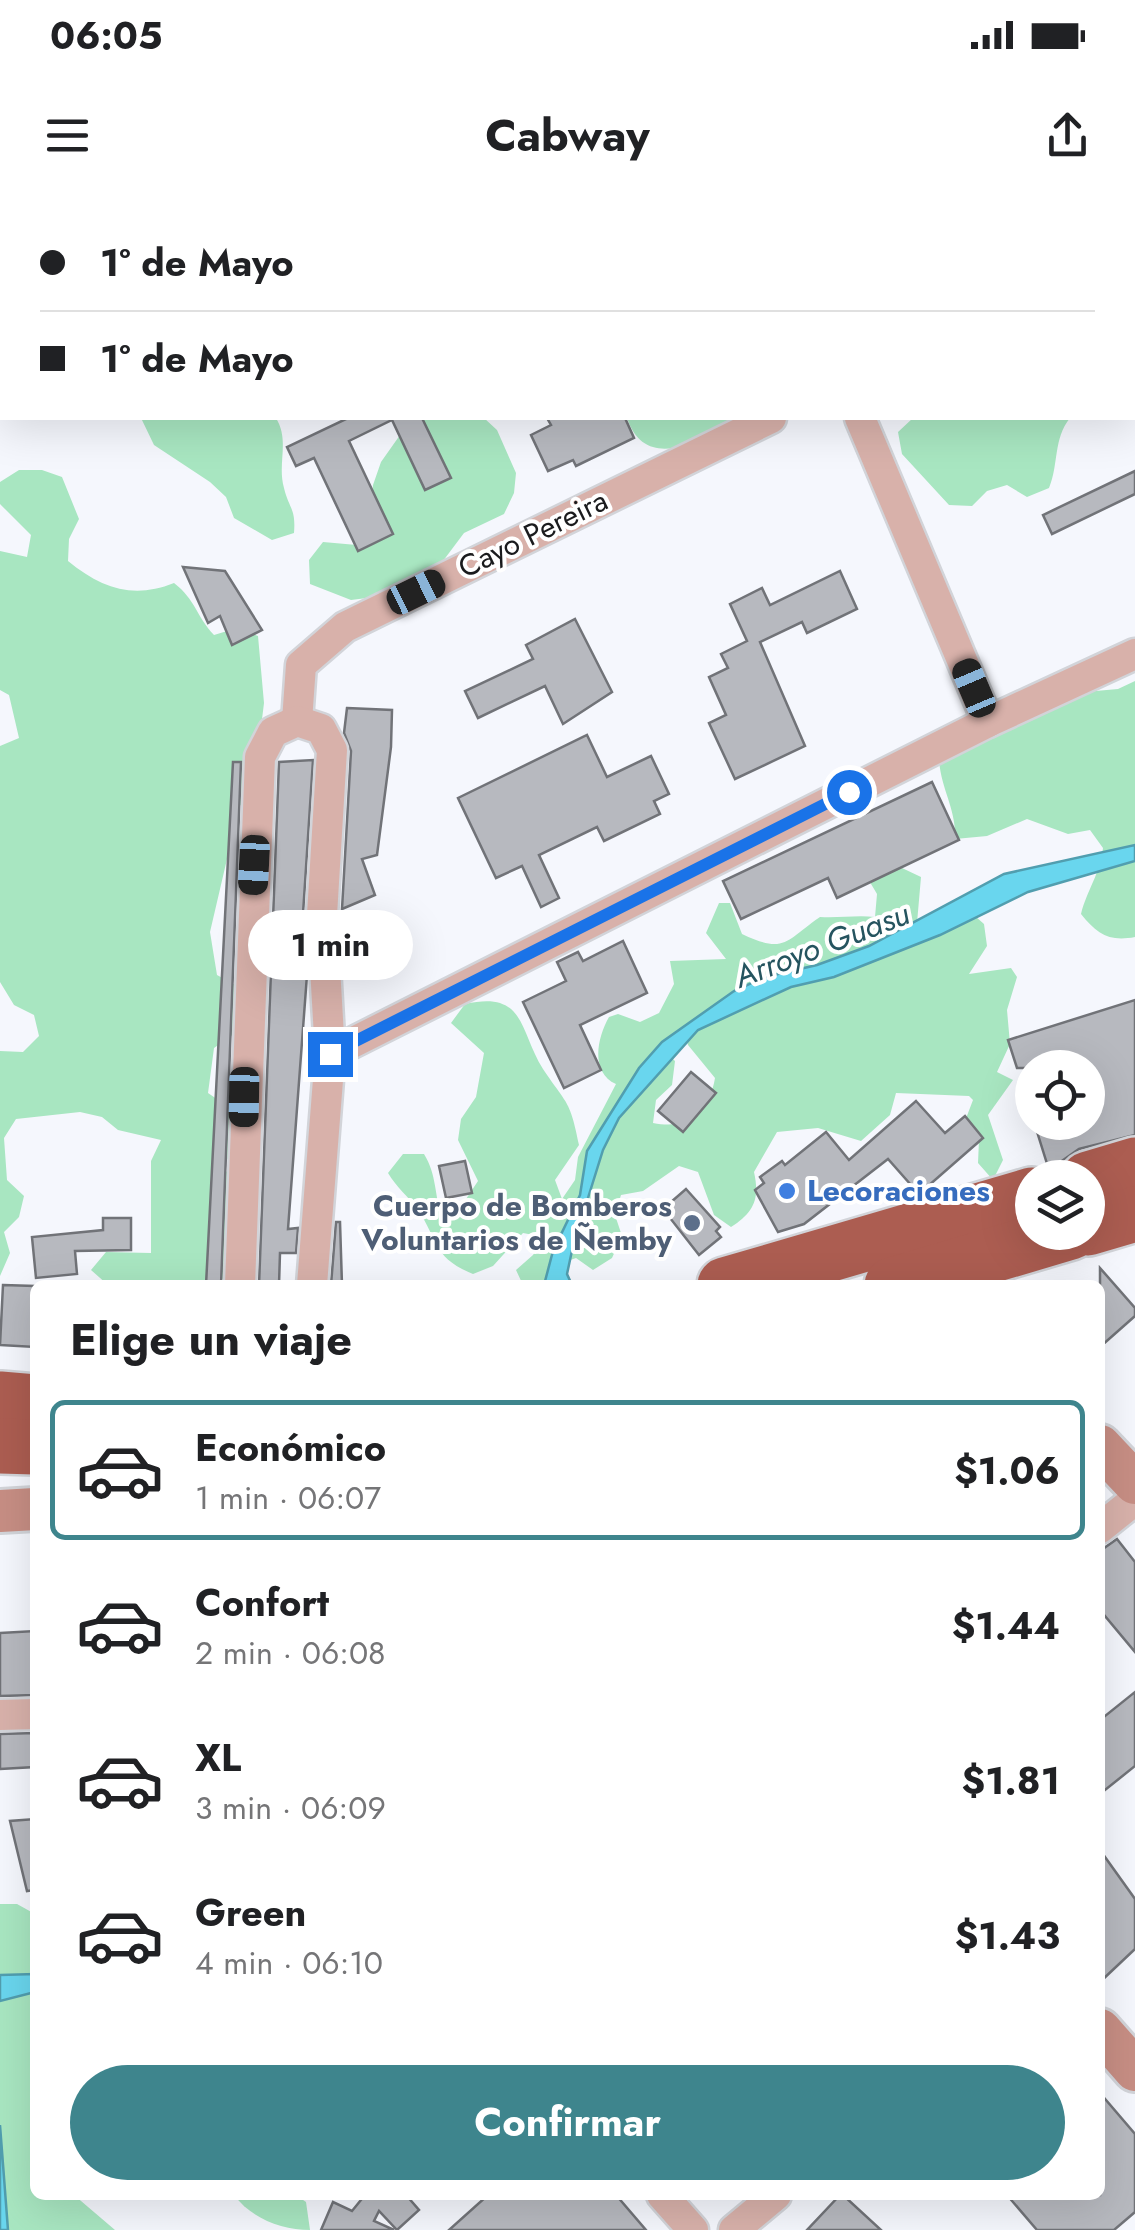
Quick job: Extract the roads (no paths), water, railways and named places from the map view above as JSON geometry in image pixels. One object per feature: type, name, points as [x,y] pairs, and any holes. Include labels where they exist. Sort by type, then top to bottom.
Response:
[{"type":"highway","points":[[1105,1174],[1135,1165]]},
{"type":"highway","points":[[741,1280],[1015,1200]]},
{"type":"highway","points":[[1105,1223],[1135,1214]]},
{"type":"highway","points":[[921,1280],[1015,1250]]},
{"type":"highway","points":[[0,1398],[30,1401]]},
{"type":"highway","points":[[0,1446],[30,1446]]},
{"type":"street","name":"Cayo Pereira","points":[[297,722],[301,665],[345,627],[767,420]]},
{"type":"street","points":[[861,420],[988,722]]},
{"type":"street","points":[[330,1054],[988,722],[1135,654]]},
{"type":"street","points":[[240,1280],[260,757],[273,732],[297,722],[322,729],[332,750],[322,915],[330,1054],[312,1280]]},
{"type":"street","points":[[1105,1451],[1135,1483]]},
{"type":"street","points":[[1105,1524],[1135,1500]]},
{"type":"street","points":[[0,1510],[30,1509]]},
{"type":"street","points":[[0,1715],[30,1714]]},
{"type":"street","points":[[1105,2036],[1135,2070]]},
{"type":"street","points":[[666,2200],[693,2230]]},
{"type":"street","points":[[734,2230],[770,2200]]},
{"type":"water","points":[[1135,845],[1135,861],[1028,892],[940,935],[834,977],[791,987],[698,1030],[619,1118],[603,1150],[573,1246],[567,1274],[570,1280],[545,1280],[553,1251],[580,1195],[587,1151],[639,1068],[662,1042],[734,991],[765,977],[817,965],[869,946],[1004,874]]},
{"type":"water","points":[[30,1974],[30,1993],[0,2001],[0,1975]]},
{"type":"water","points":[[0,2125],[8,2230],[0,2230]]},
{"type":"place","name":"Lecoraciones","points":[[787,1191]]},
{"type":"place","name":"Cuerpo de Bomberos Voluntarios de Ñemby","points":[[692,1223]]},
{"type":"water label","name":"Arroyo Guasu","points":[[822,945]]}]
